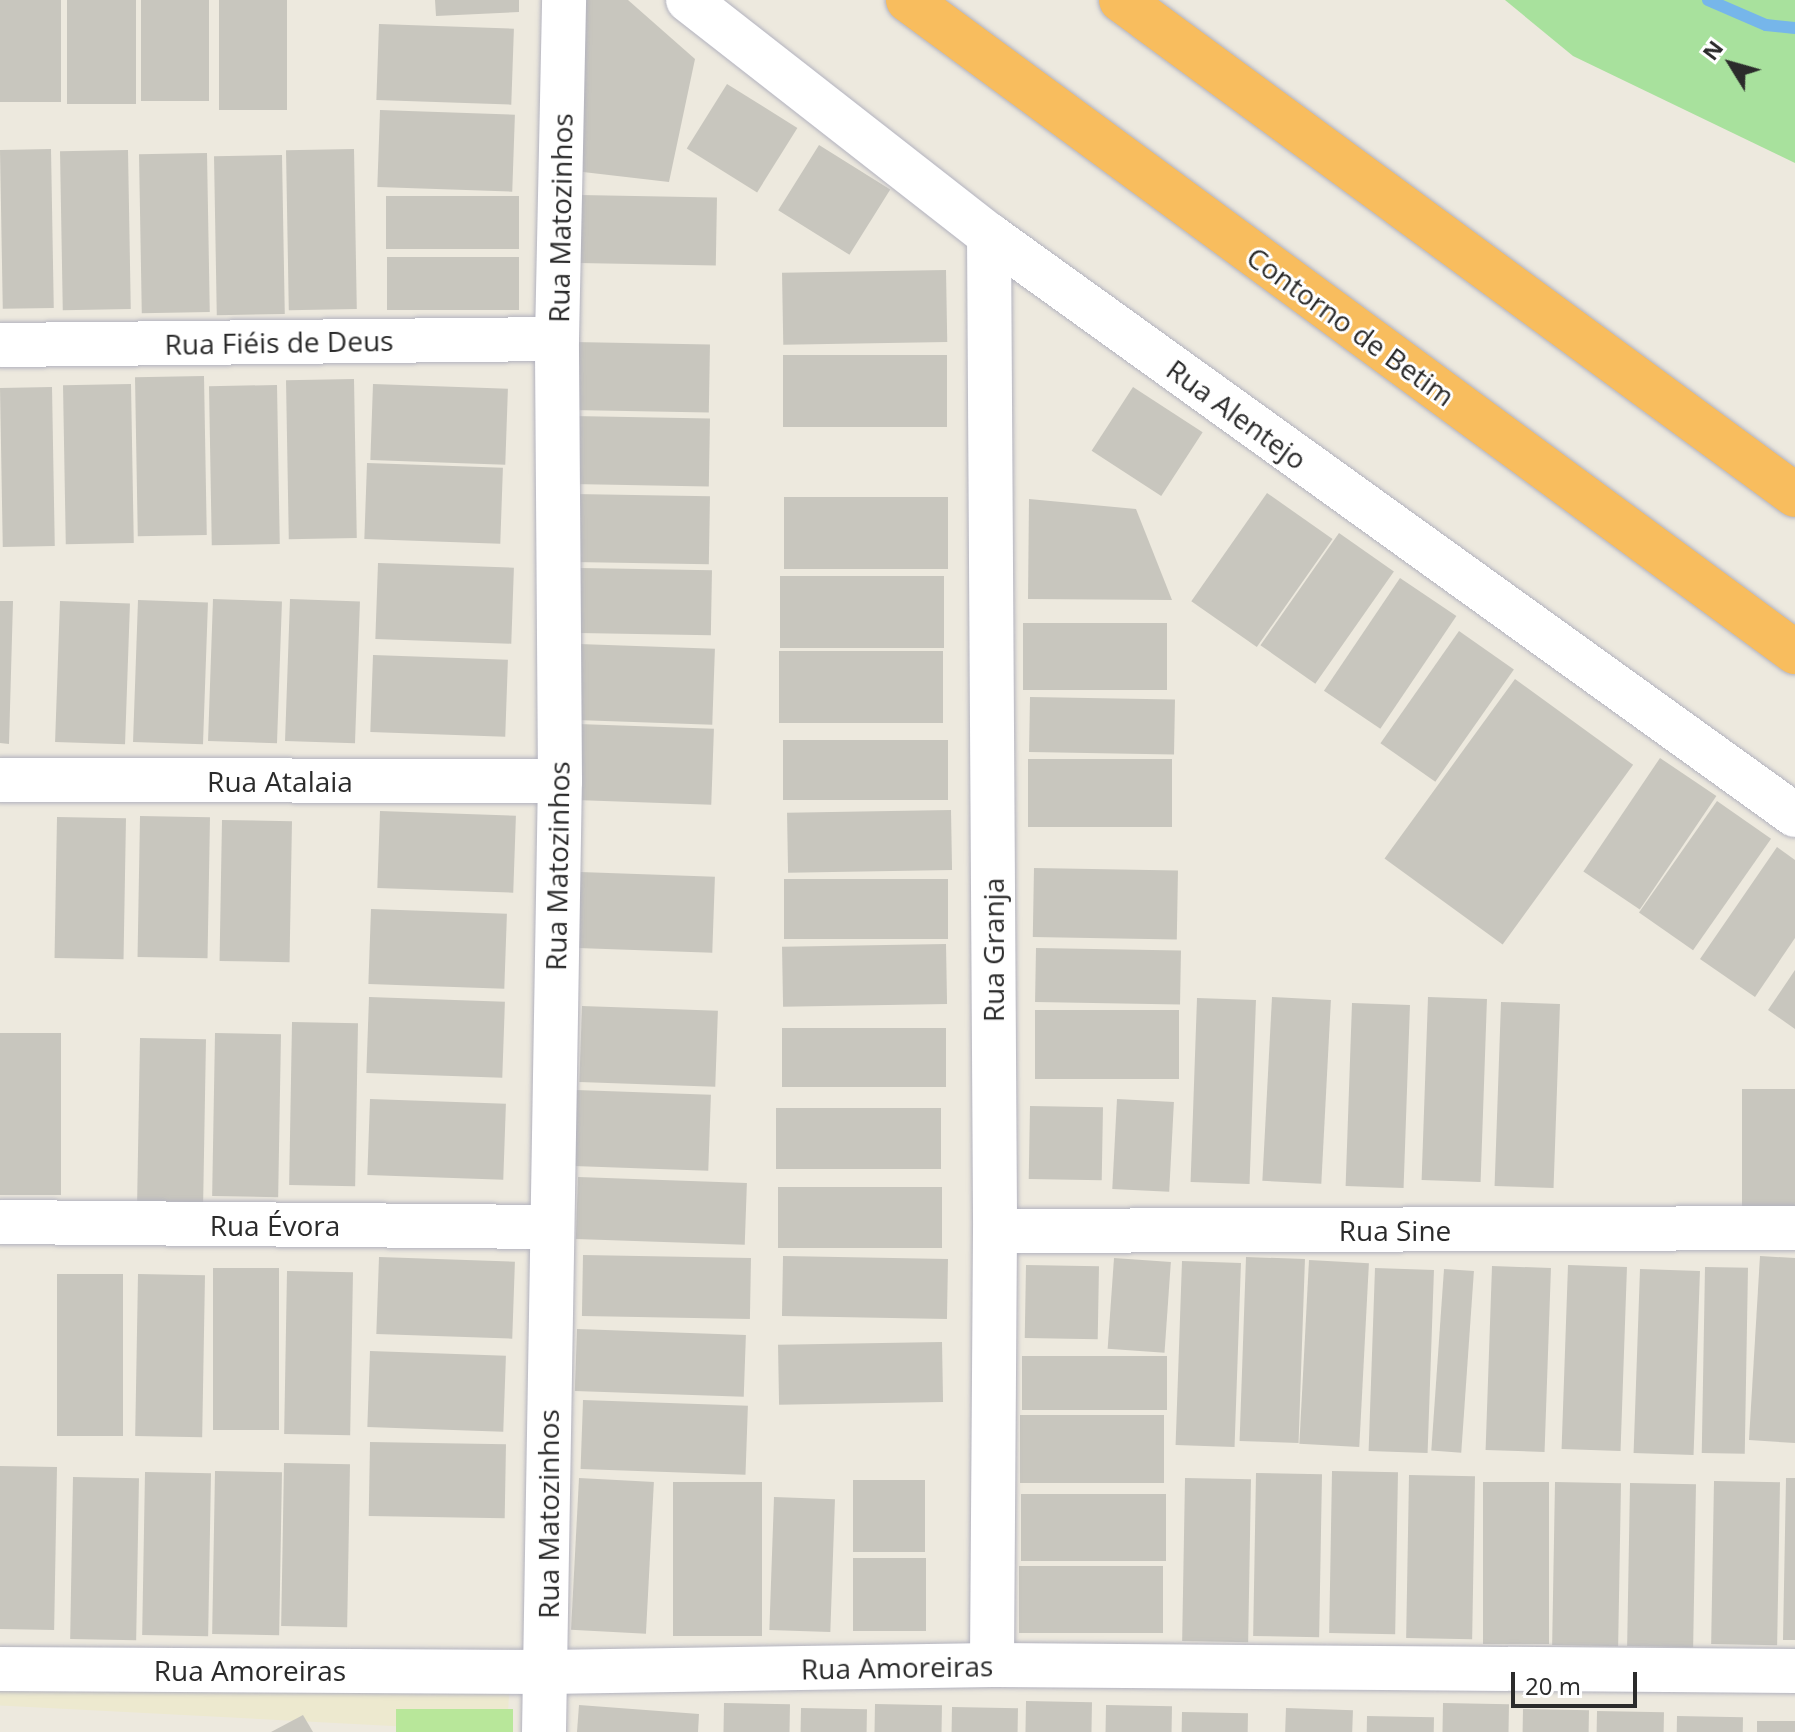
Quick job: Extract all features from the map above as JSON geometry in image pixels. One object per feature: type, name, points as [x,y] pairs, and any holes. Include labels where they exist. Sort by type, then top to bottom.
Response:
[{"type":"highway","name":"Contorno de Betim","points":[[908,0],[1795,652]]},
{"type":"highway","points":[[1121,0],[1795,495]]},
{"type":"street","name":"Rua Matozinhos","points":[[544,1732],[547,1672],[549,1227],[560,781],[557,339],[564,0]]},
{"type":"street","name":"Rua Alentejo","points":[[688,0],[989,235],[1795,815]]},
{"type":"street","name":"Rua Granja","points":[[989,235],[995,1231],[992,1665]]},
{"type":"street","name":"Rua Fiéis de Deus","points":[[0,345],[557,339]]},
{"type":"street","name":"Rua Atalaia","points":[[0,780],[560,781]]},
{"type":"street","name":"Rua Évora","points":[[0,1222],[549,1227]]},
{"type":"street","name":"Rua Sine","points":[[995,1231],[1795,1228]]},
{"type":"street","name":"Rua Amoreiras","points":[[0,1669],[547,1672],[992,1665],[1795,1671]]},
{"type":"shaded area","points":[[1,1667],[509,1694],[507,1732],[0,1705]]},
{"type":"green space","points":[[1505,0],[1795,0],[1795,163],[1573,56]]},
{"type":"green space","points":[[396,1709],[513,1709],[513,1732],[396,1732]]},
{"type":"building","points":[[0,0],[61,0],[61,102],[0,102]]},
{"type":"building","points":[[67,0],[136,0],[136,104],[67,104]]},
{"type":"building","points":[[141,0],[209,0],[209,101],[141,101]]},
{"type":"building","points":[[219,0],[287,0],[287,110],[219,110]]},
{"type":"building","points":[[435,0],[519,0],[519,12],[436,16]]},
{"type":"building","points":[[582,0],[628,0],[695,59],[669,182],[583,172]]},
{"type":"building","points":[[379,24],[514,29],[511,105],[376,100]]},
{"type":"building","points":[[727,84],[797,128],[757,192],[687,148]]},
{"type":"building","points":[[380,110],[515,115],[512,192],[377,187]]},
{"type":"building","points":[[819,145],[890,190],[849,255],[778,210]]},
{"type":"building","points":[[51,149],[54,308],[3,309],[0,150]]},
{"type":"building","points":[[354,149],[357,309],[289,310],[286,150]]},
{"type":"building","points":[[128,150],[131,309],[63,310],[60,151]]},
{"type":"building","points":[[207,153],[210,312],[142,313],[139,154]]},
{"type":"building","points":[[282,155],[285,314],[217,315],[214,156]]},
{"type":"building","points":[[580,195],[717,197],[716,265],[579,263]]},
{"type":"building","points":[[386,196],[519,196],[519,249],[386,249]]},
{"type":"building","points":[[387,257],[519,257],[519,310],[387,310]]},
{"type":"building","points":[[946,270],[947,342],[783,345],[782,273]]},
{"type":"building","points":[[573,342],[710,344],[709,412],[572,410]]},
{"type":"building","points":[[783,355],[947,355],[947,427],[783,427]]},
{"type":"building","points":[[204,376],[207,535],[138,536],[135,377]]},
{"type":"building","points":[[354,379],[357,538],[289,539],[286,380]]},
{"type":"building","points":[[131,384],[134,543],[66,544],[63,385]]},
{"type":"building","points":[[373,384],[508,389],[505,465],[370,460]]},
{"type":"building","points":[[277,385],[280,544],[212,545],[209,386]]},
{"type":"building","points":[[52,387],[55,546],[3,547],[0,388]]},
{"type":"building","points":[[1133,387],[1203,432],[1161,496],[1092,451]]},
{"type":"building","points":[[573,416],[710,418],[709,486],[572,484]]},
{"type":"building","points":[[367,463],[503,468],[500,544],[364,539]]},
{"type":"building","points":[[1267,493],[1333,539],[1257,647],[1191,601]]},
{"type":"building","points":[[574,494],[710,496],[709,564],[573,562]]},
{"type":"building","points":[[784,497],[948,497],[948,569],[784,569]]},
{"type":"building","points":[[1029,499],[1136,509],[1172,600],[1028,599]]},
{"type":"building","points":[[1339,533],[1394,571],[1315,684],[1260,645]]},
{"type":"building","points":[[378,563],[514,568],[511,644],[375,639]]},
{"type":"building","points":[[580,568],[712,570],[711,635],[579,633]]},
{"type":"building","points":[[780,576],[944,576],[944,648],[780,648]]},
{"type":"building","points":[[1400,578],[1456,616],[1380,729],[1324,691]]},
{"type":"building","points":[[213,599],[282,601],[277,743],[208,741]]},
{"type":"building","points":[[290,599],[360,601],[355,743],[285,741]]},
{"type":"building","points":[[138,600],[208,602],[203,744],[133,742]]},
{"type":"building","points":[[0,601],[13,601],[9,744],[0,743]]},
{"type":"building","points":[[60,601],[130,603],[125,744],[55,742]]},
{"type":"building","points":[[1023,623],[1167,623],[1167,690],[1023,690]]},
{"type":"building","points":[[1459,631],[1514,669],[1435,782],[1380,743]]},
{"type":"building","points":[[579,644],[715,649],[712,725],[576,720]]},
{"type":"building","points":[[779,651],[943,651],[943,723],[779,723]]},
{"type":"building","points":[[373,655],[508,660],[505,737],[370,732]]},
{"type":"building","points":[[1515,679],[1633,765],[1503,944],[1385,859]]},
{"type":"building","points":[[1030,697],[1175,700],[1174,755],[1029,752]]},
{"type":"building","points":[[578,724],[714,729],[711,805],[575,800]]},
{"type":"building","points":[[783,740],[948,740],[948,800],[783,800]]},
{"type":"building","points":[[1660,758],[1716,796],[1640,910],[1583,872]]},
{"type":"building","points":[[1028,759],[1172,759],[1172,827],[1028,827]]},
{"type":"building","points":[[1717,801],[1771,839],[1693,950],[1639,912]]},
{"type":"building","points":[[951,810],[952,870],[788,873],[787,813]]},
{"type":"building","points":[[380,811],[516,816],[513,893],[377,888]]},
{"type":"building","points":[[140,816],[210,817],[208,958],[138,957]]},
{"type":"building","points":[[57,817],[126,818],[124,959],[55,958]]},
{"type":"building","points":[[222,820],[292,821],[290,962],[220,961]]},
{"type":"building","points":[[1777,847],[1795,860],[1795,938],[1755,997],[1700,959]]},
{"type":"building","points":[[1034,868],[1178,871],[1177,940],[1033,937]]},
{"type":"building","points":[[580,872],[715,877],[712,953],[577,948]]},
{"type":"building","points":[[784,879],[948,879],[948,939],[784,939]]},
{"type":"building","points":[[371,909],[507,914],[504,989],[368,984]]},
{"type":"building","points":[[946,944],[947,1004],[783,1007],[782,947]]},
{"type":"building","points":[[1036,948],[1181,951],[1180,1005],[1035,1002]]},
{"type":"building","points":[[1795,970],[1795,1029],[1768,1010]]},
{"type":"building","points":[[369,997],[505,1002],[502,1078],[366,1073]]},
{"type":"building","points":[[1272,997],[1331,1000],[1321,1184],[1262,1181]]},
{"type":"building","points":[[1428,997],[1487,999],[1481,1182],[1422,1180]]},
{"type":"building","points":[[1197,998],[1256,1000],[1250,1184],[1191,1182]]},
{"type":"building","points":[[1501,1002],[1560,1004],[1554,1188],[1495,1186]]},
{"type":"building","points":[[1352,1003],[1410,1005],[1404,1188],[1346,1186]]},
{"type":"building","points":[[582,1006],[718,1011],[715,1087],[579,1082]]},
{"type":"building","points":[[1035,1010],[1179,1010],[1179,1079],[1035,1079]]},
{"type":"building","points":[[292,1022],[358,1023],[355,1186],[289,1185]]},
{"type":"building","points":[[782,1028],[946,1028],[946,1087],[782,1087]]},
{"type":"building","points":[[0,1033],[61,1033],[61,1195],[0,1195]]},
{"type":"building","points":[[215,1033],[281,1034],[278,1197],[212,1196]]},
{"type":"building","points":[[140,1038],[206,1039],[203,1202],[137,1201]]},
{"type":"building","points":[[1742,1089],[1795,1089],[1795,1208],[1742,1208]]},
{"type":"building","points":[[576,1090],[711,1095],[708,1171],[573,1166]]},
{"type":"building","points":[[370,1099],[506,1104],[503,1180],[367,1175]]},
{"type":"building","points":[[1117,1099],[1174,1102],[1169,1192],[1112,1189]]},
{"type":"building","points":[[1030,1106],[1103,1107],[1102,1180],[1029,1179]]},
{"type":"building","points":[[776,1108],[941,1108],[941,1169],[776,1169]]},
{"type":"building","points":[[578,1177],[747,1183],[745,1245],[576,1239]]},
{"type":"building","points":[[778,1187],[942,1187],[942,1248],[778,1248]]},
{"type":"building","points":[[583,1255],[751,1258],[750,1319],[582,1316]]},
{"type":"building","points":[[783,1256],[948,1259],[947,1319],[782,1316]]},
{"type":"building","points":[[1760,1256],[1795,1258],[1795,1443],[1749,1440]]},
{"type":"building","points":[[379,1257],[515,1262],[512,1339],[376,1334]]},
{"type":"building","points":[[1246,1257],[1305,1259],[1299,1443],[1240,1441]]},
{"type":"building","points":[[1114,1258],[1171,1262],[1165,1353],[1108,1349]]},
{"type":"building","points":[[1309,1260],[1369,1263],[1359,1447],[1299,1444]]},
{"type":"building","points":[[1182,1261],[1241,1263],[1235,1447],[1176,1445]]},
{"type":"building","points":[[1026,1265],[1099,1266],[1098,1339],[1025,1338]]},
{"type":"building","points":[[1568,1265],[1627,1267],[1621,1451],[1562,1449]]},
{"type":"building","points":[[1492,1266],[1551,1268],[1545,1452],[1486,1450]]},
{"type":"building","points":[[1705,1267],[1748,1268],[1745,1454],[1702,1453]]},
{"type":"building","points":[[213,1268],[279,1268],[279,1430],[213,1430]]},
{"type":"building","points":[[1375,1268],[1434,1270],[1428,1453],[1369,1451]]},
{"type":"building","points":[[1444,1269],[1474,1271],[1461,1453],[1431,1451]]},
{"type":"building","points":[[1640,1269],[1700,1271],[1694,1455],[1634,1453]]},
{"type":"building","points":[[287,1271],[353,1272],[350,1435],[284,1434]]},
{"type":"building","points":[[57,1274],[123,1274],[123,1436],[57,1436]]},
{"type":"building","points":[[138,1274],[205,1275],[202,1437],[135,1436]]},
{"type":"building","points":[[577,1329],[746,1335],[744,1397],[575,1391]]},
{"type":"building","points":[[942,1342],[943,1402],[779,1405],[778,1345]]},
{"type":"building","points":[[370,1351],[506,1356],[503,1432],[367,1427]]},
{"type":"building","points":[[1022,1356],[1167,1356],[1167,1410],[1022,1410]]},
{"type":"building","points":[[583,1400],[748,1406],[745,1475],[581,1469]]},
{"type":"building","points":[[1020,1415],[1164,1415],[1164,1483],[1020,1483]]},
{"type":"building","points":[[370,1442],[506,1444],[505,1518],[369,1516]]},
{"type":"building","points":[[284,1463],[350,1464],[347,1627],[281,1626]]},
{"type":"building","points":[[0,1466],[57,1467],[54,1630],[0,1629]]},
{"type":"building","points":[[215,1471],[282,1472],[279,1635],[212,1634]]},
{"type":"building","points":[[1332,1471],[1398,1472],[1395,1634],[1329,1633]]},
{"type":"building","points":[[145,1472],[211,1473],[208,1636],[142,1635]]},
{"type":"building","points":[[1256,1473],[1322,1474],[1319,1637],[1253,1636]]},
{"type":"building","points":[[1409,1475],[1475,1476],[1472,1639],[1406,1638]]},
{"type":"building","points":[[73,1477],[139,1478],[136,1640],[70,1639]]},
{"type":"building","points":[[579,1478],[654,1482],[646,1634],[571,1630]]},
{"type":"building","points":[[1185,1478],[1251,1479],[1248,1642],[1182,1641]]},
{"type":"building","points":[[1786,1478],[1795,1478],[1795,1640],[1783,1640]]},
{"type":"building","points":[[853,1480],[925,1480],[925,1552],[853,1552]]},
{"type":"building","points":[[1714,1481],[1780,1482],[1777,1645],[1711,1644]]},
{"type":"building","points":[[673,1482],[762,1482],[762,1636],[673,1636]]},
{"type":"building","points":[[1483,1482],[1549,1482],[1549,1644],[1483,1644]]},
{"type":"building","points":[[1555,1482],[1621,1483],[1618,1646],[1552,1645]]},
{"type":"building","points":[[1630,1483],[1696,1484],[1693,1647],[1627,1646]]},
{"type":"building","points":[[1021,1494],[1166,1494],[1166,1561],[1021,1561]]},
{"type":"building","points":[[774,1497],[835,1499],[830,1632],[769,1630]]},
{"type":"building","points":[[853,1558],[926,1558],[926,1631],[853,1631]]},
{"type":"building","points":[[1019,1566],[1163,1566],[1163,1633],[1019,1633]]},
{"type":"building","points":[[1026,1701],[1092,1702],[1091,1732],[1025,1732]]},
{"type":"building","points":[[724,1703],[790,1704],[790,1732],[723,1732]]},
{"type":"building","points":[[1443,1703],[1509,1704],[1509,1732],[1442,1732]]},
{"type":"building","points":[[875,1704],[942,1705],[942,1732],[875,1732]]},
{"type":"building","points":[[579,1705],[699,1714],[698,1732],[577,1732]]},
{"type":"building","points":[[1106,1705],[1172,1706],[1172,1732],[1106,1732]]},
{"type":"building","points":[[952,1707],[1018,1708],[1018,1732],[952,1732]]},
{"type":"building","points":[[801,1708],[867,1709],[867,1732],[801,1732]]},
{"type":"building","points":[[1286,1708],[1353,1710],[1352,1732],[1285,1732]]},
{"type":"building","points":[[1523,1709],[1589,1710],[1589,1732],[1523,1732]]},
{"type":"building","points":[[1597,1711],[1664,1712],[1664,1732],[1597,1732]]},
{"type":"building","points":[[1182,1712],[1248,1713],[1248,1732],[1182,1732]]},
{"type":"building","points":[[303,1715],[313,1732],[271,1732]]},
{"type":"building","points":[[1367,1716],[1434,1717],[1434,1732],[1367,1732]]},
{"type":"building","points":[[1677,1716],[1743,1717],[1743,1732],[1677,1732]]},
{"type":"building","points":[[1757,1721],[1795,1721],[1795,1732],[1757,1732]]},
{"type":"waterway","points":[[1708,0],[1766,25],[1795,28]]}]
